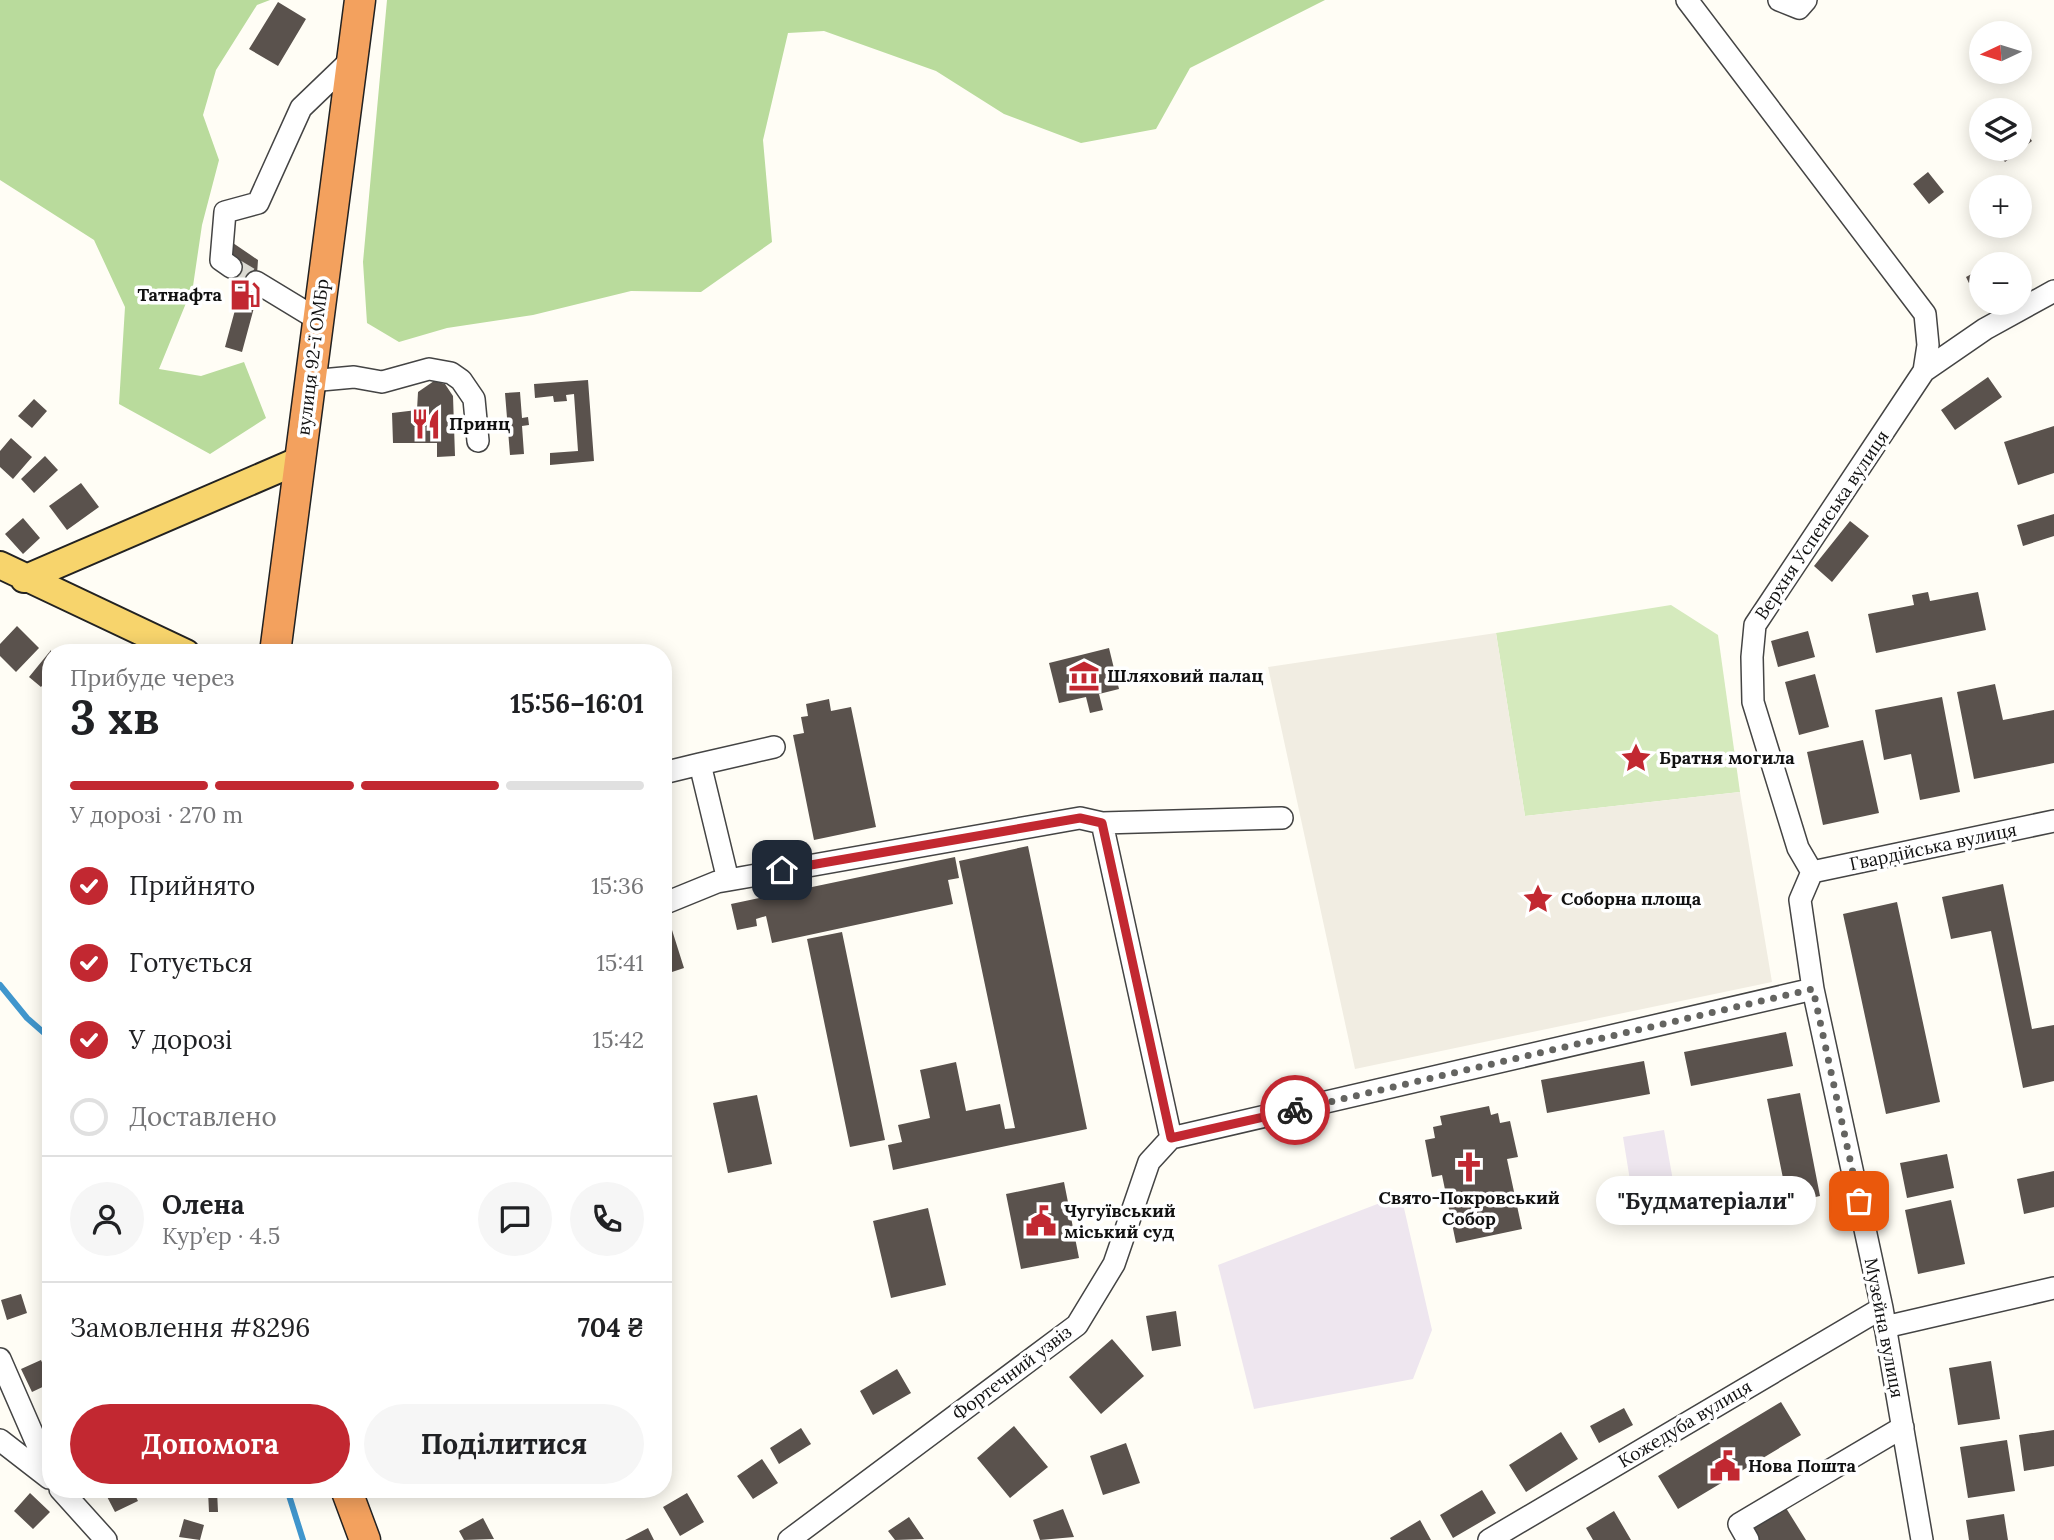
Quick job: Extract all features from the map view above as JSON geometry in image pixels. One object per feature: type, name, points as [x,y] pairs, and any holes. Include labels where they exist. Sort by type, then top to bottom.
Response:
[{"type":"highway","name":"вулиця 92-ї ОМБр","points":[[276,644],[359,0]]},
{"type":"highway","points":[[349,1498],[365,1540]]},
{"type":"main road","points":[[24,579],[300,460]]},
{"type":"main road","points":[[0,565],[24,579],[166,644]]},
{"type":"street","points":[[1687,0],[1925,314],[1928,345],[1924,371]]},
{"type":"street","points":[[1779,0],[1799,8],[1806,0]]},
{"type":"street","points":[[231,267],[221,260],[225,212],[258,203],[300,108],[351,60]]},
{"type":"street","points":[[256,282],[317,319]]},
{"type":"street","name":"Верхня Успенська вулиця","points":[[1812,872],[1798,848],[1753,702],[1752,657],[1755,625],[1924,371],[1985,329],[2054,291]]},
{"type":"street","points":[[310,381],[354,377],[382,383],[429,369],[451,373],[461,380],[474,398],[478,441]]},
{"type":"street","points":[[672,771],[774,747]]},
{"type":"street","points":[[700,764],[722,881]]},
{"type":"street","points":[[672,892],[1080,818],[1102,823],[1282,818]]},
{"type":"street","name":"Гвардійська вулиця","points":[[1812,872],[2054,821]]},
{"type":"street","points":[[1102,823],[1171,1138],[1813,989]]},
{"type":"street","name":"Музейна вулиця","points":[[1812,872],[1800,900],[1813,989],[1884,1317],[1922,1540]]},
{"type":"street","points":[[672,900],[722,881]]},
{"type":"street","name":"Фортечний узвіз","points":[[789,1540],[1077,1325],[1114,1264],[1149,1162],[1171,1138]]},
{"type":"street","name":"Кожедуба вулиця","points":[[1489,1540],[1884,1317],[2054,1288]]},
{"type":"street","points":[[0,1359],[42,1457]]},
{"type":"street","points":[[1748,1540],[1739,1524],[1903,1427]]},
{"type":"street","points":[[0,1440],[42,1471]]},
{"type":"street","points":[[68,1498],[106,1540]]},
{"type":"shaded area","name":"Соборна площа","points":[[1496,633],[1525,816],[1740,792],[1772,982],[1355,1069],[1268,667]]},
{"type":"shaded area","points":[[1664,1130],[1675,1192],[1633,1199],[1623,1137]]},
{"type":"shaded area","points":[[1401,1195],[1432,1330],[1413,1379],[1254,1409],[1218,1265]]},
{"type":"green space","points":[[0,0],[270,0],[257,5],[216,70],[203,115],[219,160],[202,225],[193,286],[159,369],[201,376],[244,362],[266,418],[210,454],[119,404],[125,307],[94,240],[0,180]]},
{"type":"green space","points":[[387,0],[1325,0],[1190,68],[1156,129],[1081,143],[1004,114],[936,71],[824,31],[788,33],[763,140],[772,242],[701,292],[631,291],[533,315],[447,328],[399,342],[367,323],[363,262]]},
{"type":"green space","points":[[1671,605],[1718,635],[1740,792],[1525,816],[1496,633]]},
{"type":"building","points":[[278,2],[306,19],[278,66],[249,49]]},
{"type":"building","points":[[1928,172],[1944,192],[1929,204],[1913,184]]},
{"type":"building","name":"Татнафта","points":[[233,243],[258,260],[255,304],[242,352],[225,347],[238,299],[230,292]]},
{"type":"building","points":[[1988,377],[2002,397],[1955,430],[1941,410]]},
{"type":"building","points":[[588,380],[594,461],[550,465],[550,453],[578,451],[574,394],[566,395],[567,401],[554,402],[553,396],[535,398],[534,384]]},
{"type":"building","points":[[434,381],[445,384],[453,396],[455,456],[437,457],[437,443],[393,443],[392,413],[417,410],[418,392]]},
{"type":"building","points":[[520,392],[522,418],[528,417],[529,425],[522,426],[524,454],[510,455],[505,393]]},
{"type":"building","points":[[34,399],[47,411],[32,428],[18,416]]},
{"type":"building","points":[[2054,426],[2054,473],[2018,485],[2004,442]]},
{"type":"building","points":[[11,438],[32,457],[13,479],[0,467],[0,451]]},
{"type":"building","points":[[45,456],[58,470],[34,493],[21,479]]},
{"type":"building","points":[[81,483],[99,507],[67,530],[49,506]]},
{"type":"building","points":[[2054,514],[2054,536],[2023,546],[2017,525]]},
{"type":"building","points":[[23,518],[40,538],[23,554],[5,534]]},
{"type":"building","points":[[1850,521],[1869,536],[1832,582],[1814,566]]},
{"type":"building","points":[[1928,592],[1930,601],[1978,592],[1986,630],[1876,653],[1868,614],[1914,605],[1912,595]]},
{"type":"building","points":[[17,626],[39,648],[16,672],[0,656],[0,644]]},
{"type":"building","points":[[1808,631],[1815,657],[1778,667],[1771,641]]},
{"type":"building","name":"Шляховий палац","points":[[1109,648],[1119,689],[1099,694],[1103,710],[1090,713],[1086,697],[1059,703],[1049,663]]},
{"type":"building","points":[[42,661],[42,686],[29,677]]},
{"type":"building","points":[[1815,674],[1829,727],[1799,735],[1785,682]]},
{"type":"building","points":[[1995,684],[2003,720],[2054,710],[2054,763],[1974,779],[1957,692]]},
{"type":"building","points":[[1942,697],[1960,792],[1920,800],[1911,754],[1884,760],[1875,710]]},
{"type":"building","points":[[829,699],[831,711],[851,707],[876,827],[814,840],[793,735],[804,733],[801,717],[808,716],[806,704]]},
{"type":"building","points":[[1863,740],[1879,813],[1823,825],[1807,752]]},
{"type":"building","points":[[1028,846],[1087,1129],[893,1170],[888,1145],[902,1142],[898,1125],[930,1118],[920,1070],[956,1062],[966,1111],[1000,1104],[1005,1129],[1015,1128],[959,861]]},
{"type":"building","points":[[955,857],[959,878],[948,880],[953,904],[772,943],[766,916],[756,919],[757,926],[737,930],[731,904]]},
{"type":"building","points":[[2003,884],[2032,1029],[2054,1025],[2054,1081],[2023,1088],[1991,931],[1951,939],[1942,897]]},
{"type":"building","points":[[1897,902],[1940,1102],[1886,1114],[1843,914]]},
{"type":"building","points":[[672,930],[684,968],[672,972]]},
{"type":"building","points":[[842,932],[885,1140],[850,1147],[807,939]]},
{"type":"building","points":[[1786,1032],[1793,1066],[1691,1086],[1684,1052]]},
{"type":"building","points":[[1644,1061],[1650,1094],[1547,1113],[1541,1080]]},
{"type":"building","points":[[1800,1093],[1820,1196],[1788,1203],[1767,1099]]},
{"type":"building","points":[[757,1095],[772,1164],[728,1173],[713,1103]]},
{"type":"building","name":"Свято-Покровський Собор","points":[[1489,1106],[1491,1115],[1498,1113],[1500,1123],[1510,1121],[1518,1157],[1507,1159],[1522,1229],[1456,1243],[1442,1175],[1432,1177],[1425,1140],[1435,1138],[1433,1127],[1442,1125],[1440,1116]]},
{"type":"building","points":[[1947,1154],[1954,1188],[1907,1198],[1900,1163]]},
{"type":"building","points":[[2054,1171],[2054,1207],[2024,1214],[2017,1179]]},
{"type":"building","points":[[1064,1182],[1079,1258],[1021,1269],[1006,1194]]},
{"type":"building","points":[[1951,1200],[1965,1264],[1918,1274],[1905,1210]]},
{"type":"building","points":[[928,1208],[946,1285],[891,1298],[873,1221]]},
{"type":"building","points":[[21,1294],[27,1313],[7,1320],[1,1300]]},
{"type":"building","points":[[1176,1311],[1181,1346],[1152,1351],[1146,1316]]},
{"type":"building","points":[[1112,1339],[1144,1376],[1101,1414],[1069,1377]]},
{"type":"building","points":[[41,1360],[42,1387],[32,1392],[21,1369]]},
{"type":"building","points":[[1991,1361],[2000,1419],[1958,1425],[1949,1368]]},
{"type":"building","points":[[897,1369],[911,1393],[873,1415],[860,1391]]},
{"type":"building","points":[[1781,1402],[1801,1435],[1678,1509],[1658,1476]]},
{"type":"building","points":[[1624,1408],[1633,1425],[1599,1443],[1590,1426]]},
{"type":"building","points":[[1014,1426],[1048,1467],[1010,1498],[977,1458]]},
{"type":"building","points":[[801,1428],[811,1444],[779,1464],[770,1448]]},
{"type":"building","points":[[2054,1430],[2054,1466],[2024,1471],[2019,1435]]},
{"type":"building","points":[[1561,1432],[1578,1459],[1526,1492],[1509,1465]]},
{"type":"building","points":[[2007,1440],[2015,1491],[1968,1498],[1960,1447]]},
{"type":"building","points":[[1126,1443],[1140,1483],[1103,1495],[1090,1456]]},
{"type":"building","points":[[762,1459],[778,1483],[753,1499],[737,1476]]},
{"type":"building","points":[[1482,1490],[1496,1513],[1453,1538],[1440,1515]]},
{"type":"building","points":[[30,1493],[50,1512],[33,1529],[14,1511]]},
{"type":"building","points":[[687,1493],[704,1522],[680,1536],[663,1507]]},
{"type":"building","points":[[108,1498],[136,1498],[138,1501],[115,1512]]},
{"type":"building","points":[[208,1498],[217,1498],[218,1512],[209,1512]]},
{"type":"building","points":[[1781,1500],[1806,1540],[1752,1540],[1744,1525]]},
{"type":"building","points":[[1063,1509],[1074,1537],[1040,1540],[1033,1520]]},
{"type":"building","points":[[1614,1511],[1631,1540],[1593,1540],[1586,1528]]},
{"type":"building","points":[[2004,1514],[2008,1540],[1969,1540],[1966,1520]]},
{"type":"building","points":[[909,1517],[924,1539],[895,1540],[888,1531]]},
{"type":"building","points":[[483,1518],[494,1539],[464,1540],[459,1531]]},
{"type":"building","points":[[184,1519],[204,1525],[200,1540],[179,1537]]},
{"type":"building","points":[[1420,1520],[1431,1540],[1391,1540],[1390,1538]]},
{"type":"building","points":[[648,1528],[654,1540],[625,1540]]},
{"type":"waterway","points":[[0,985],[27,1018],[42,1031]]},
{"type":"waterway","points":[[290,1498],[303,1540]]},
{"type":"tunnel","points":[[231,267],[256,282]]},
{"type":"way so far","points":[[1295,1110],[1813,989],[1859,1201]]},
{"type":"place","name":"Татнафта","points":[[245,295]]},
{"type":"place","name":"Принц","points":[[426,424]]},
{"type":"place","name":"Шляховий палац","points":[[1084,676]]},
{"type":"place","name":"Братня могила","points":[[1636,758]]},
{"type":"place","name":"Соборна площа","points":[[1538,899]]},
{"type":"place","name":"Свято-Покровський Собор","points":[[1469,1167]]},
{"type":"place","name":"\"Будматеріали\"","points":[[1859,1201]]},
{"type":"place","name":"Чугуївський міський суд","points":[[1041,1221]]},
{"type":"place","name":"Нова Пошта","points":[[1725,1466]]},
{"type":"route","points":[[782,870],[1080,818],[1102,823],[1171,1138],[1295,1110]]}]
